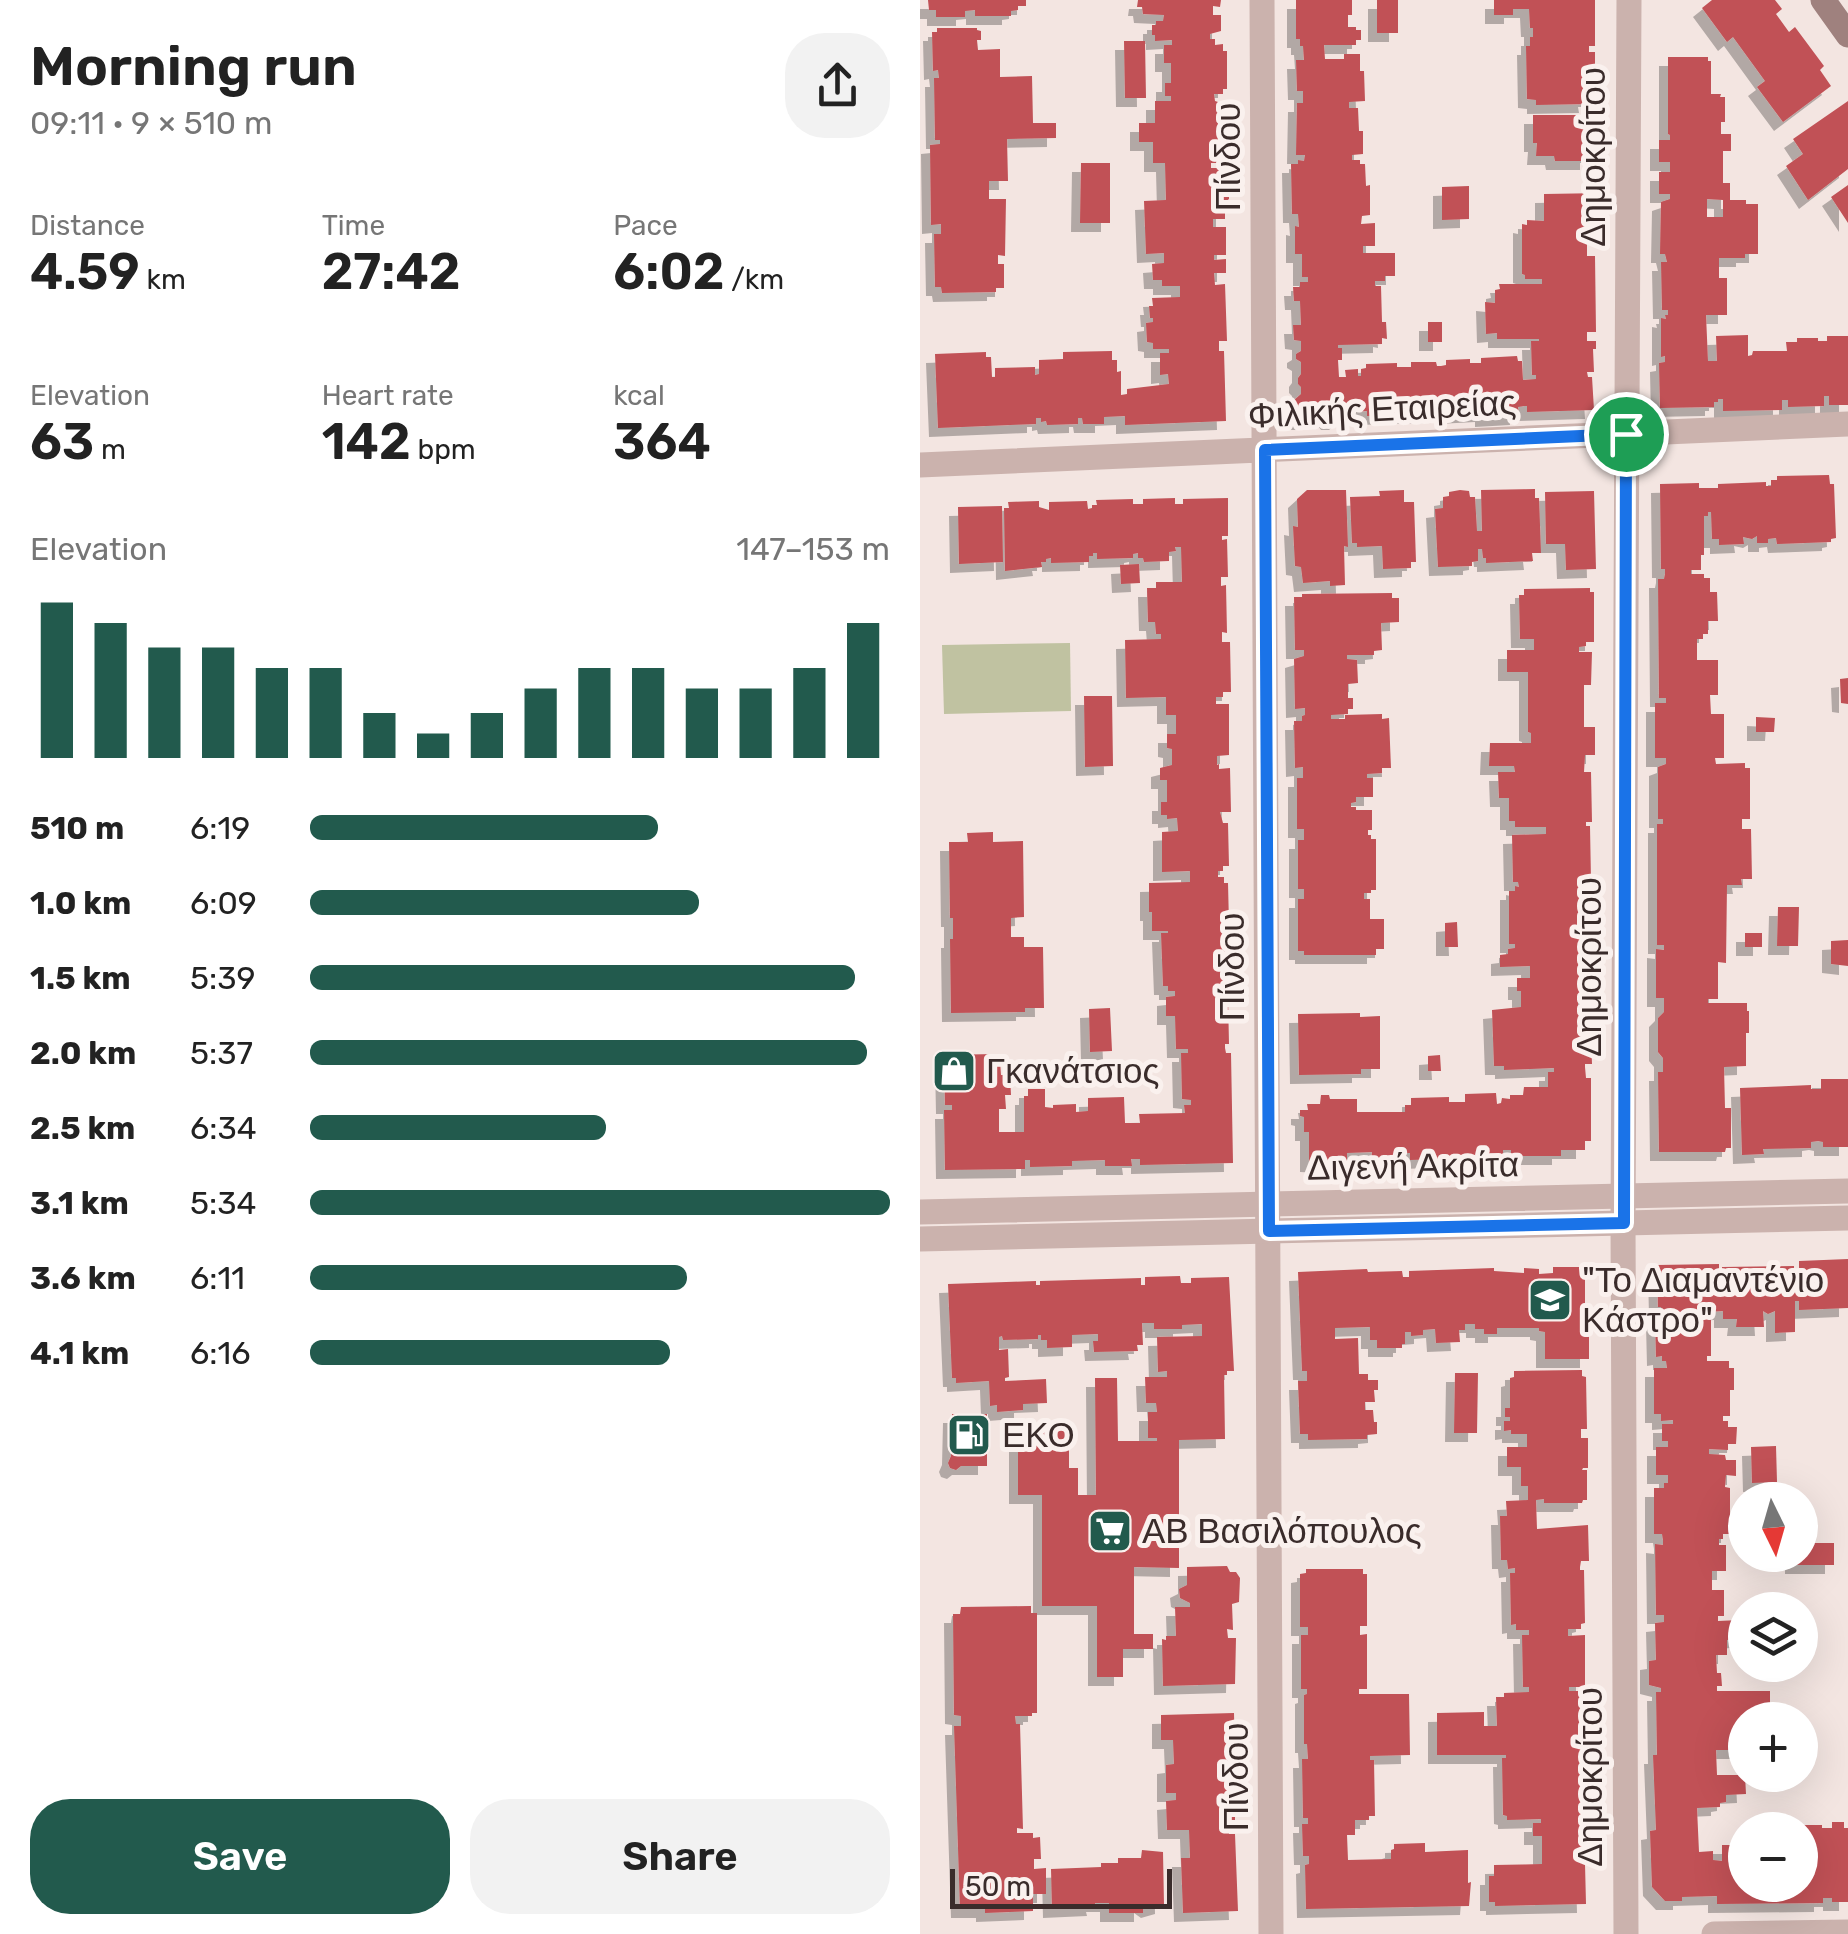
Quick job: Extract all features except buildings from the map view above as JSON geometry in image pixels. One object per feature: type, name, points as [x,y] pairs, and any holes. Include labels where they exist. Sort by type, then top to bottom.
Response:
[{"type":"main road","points":[[1822,0],[1848,35]]},
{"type":"street","name":"Πίνδου","points":[[1262,0],[1271,1934]]},
{"type":"street","name":"Δημοκρίτου","points":[[1626,1934],[1624,1196],[1629,0]]},
{"type":"street","name":"Φιλικής Εταιρείας","points":[[920,465],[1848,424]]},
{"type":"street","name":"Διγενή Ακρίτα","points":[[920,1212],[1848,1191]]},
{"type":"street","name":"Διγενή Ακρίτα","points":[[920,1239],[1848,1218]]},
{"type":"street","points":[[1714,1934],[1848,1932]]},
{"type":"green space","points":[[1070,643],[1071,711],[944,714],[942,645]]},
{"type":"place","name":"Γκανάτσιος","points":[[954,1071]]},
{"type":"place","name":"\"Το Διαμαντένιο Κάστρο\"","points":[[1550,1300]]},
{"type":"place","name":"ΕΚΟ","points":[[969,1435]]},
{"type":"place","name":"ΑΒ Βασιλόπουλος","points":[[1110,1531]]},
{"type":"route","points":[[1626,434],[1624,1223],[1269,1231],[1265,450],[1626,434]]}]
